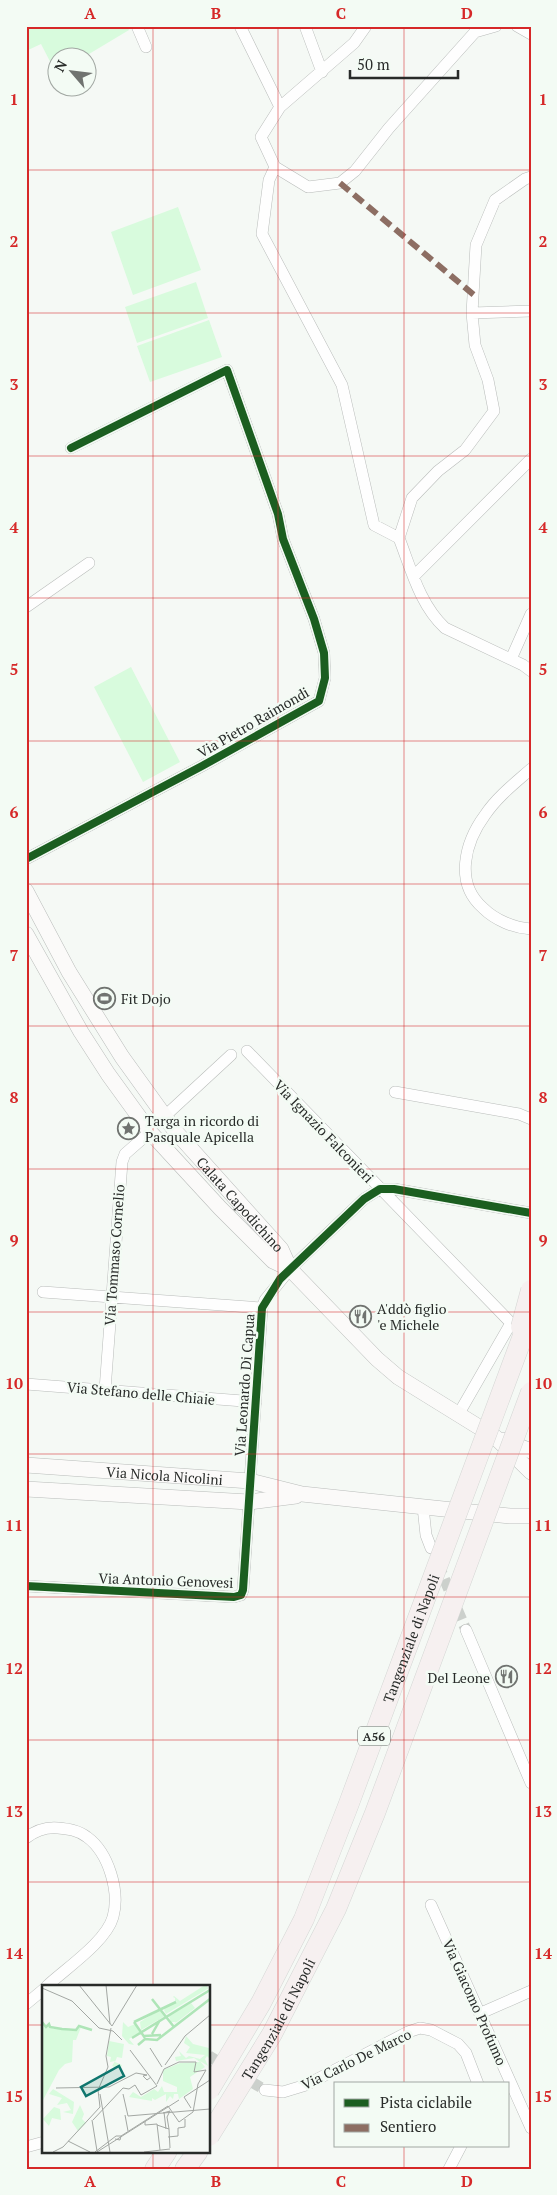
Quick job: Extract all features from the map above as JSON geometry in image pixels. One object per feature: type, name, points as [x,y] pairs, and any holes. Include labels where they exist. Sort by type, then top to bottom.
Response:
[{"type":"highway","name":"A56","points":[[510,1370],[531,1290]]},
{"type":"highway","name":"Tangenziale di Napoli","points":[[210,2088],[261,2003],[304,1919],[531,1314]]},
{"type":"highway","name":"Tangenziale di Napoli","points":[[210,2134],[272,2034],[336,1909],[375,1813],[531,1392]]},
{"type":"highway","points":[[155,2169],[166,2152]]},
{"type":"highway","points":[[185,2169],[197,2152]]},
{"type":"main road","name":"Calata Capodichino","points":[[26,890],[69,972],[122,1057],[176,1132],[282,1249],[290,1269]]},
{"type":"main road","name":"Calata Capodichino","points":[[26,934],[81,1032],[150,1132],[220,1208],[273,1261],[290,1269],[391,1371],[495,1438],[531,1472]]},
{"type":"main road","name":"Calata Capodichino","points":[[495,1438],[531,1451]]},
{"type":"main road","name":"Via Nicola Nicolini","points":[[26,1465],[250,1481],[302,1494],[423,1507],[527,1515]]},
{"type":"main road","points":[[249,1502],[250,1481]]},
{"type":"main road","name":"Via Nicola Nicolini","points":[[26,1489],[249,1502],[302,1494]]},
{"type":"street","points":[[137,26],[146,47]]},
{"type":"street","points":[[240,26],[280,107]]},
{"type":"street","points":[[305,26],[322,72]]},
{"type":"street","points":[[366,26],[354,43],[280,107],[261,137],[275,167],[308,187],[340,183],[355,171],[395,122],[475,32],[496,26]]},
{"type":"street","points":[[517,26],[531,34]]},
{"type":"street","points":[[275,167],[269,180],[262,234],[342,384],[374,525],[399,538]]},
{"type":"street","points":[[531,178],[525,179],[495,200],[476,245],[472,313],[475,345],[488,380],[494,411],[465,450],[438,471],[412,498],[399,538],[427,609],[446,628],[511,659],[531,671]]},
{"type":"street","points":[[472,313],[531,311]]},
{"type":"street","name":"Via Pietro Raimondi","points":[[26,859],[319,702],[326,678],[324,653],[314,619],[283,539],[278,514],[227,370],[71,448]]},
{"type":"street","points":[[414,576],[531,459]]},
{"type":"street","points":[[26,607],[89,564]]},
{"type":"street","points":[[511,659],[531,614]]},
{"type":"street","points":[[531,768],[494,804],[481,820],[470,841],[465,870],[466,882],[470,892],[480,906],[506,923],[520,929],[531,929]]},
{"type":"street","name":"Via Ignazio Falconieri","points":[[246,1051],[511,1323],[531,1335]]},
{"type":"street","points":[[165,1116],[230,1055]]},
{"type":"street","points":[[395,1092],[519,1114],[531,1120]]},
{"type":"street","name":"Via Tommaso Cornelio","points":[[105,1390],[123,1158],[150,1132]]},
{"type":"street","points":[[380,1189],[394,1189],[531,1212]]},
{"type":"street","name":"Via Leonardo Di Capua","points":[[250,1481],[262,1308],[276,1284],[290,1269],[364,1199],[380,1189]]},
{"type":"street","points":[[43,1292],[262,1308]]},
{"type":"street","points":[[458,1415],[511,1323]]},
{"type":"street","name":"Via Stefano delle Chiaie","points":[[26,1384],[256,1402]]},
{"type":"street","name":"Via Antonio Genovesi","points":[[26,1586],[234,1597],[241,1595],[243,1590],[249,1502]]},
{"type":"street","points":[[423,1507],[426,1535],[432,1548]]},
{"type":"street","points":[[466,1630],[531,1783]]},
{"type":"street","points":[[26,1838],[49,1827],[72,1829],[87,1837],[102,1853],[115,1888],[113,1918],[103,1934],[48,1985]]},
{"type":"street","name":"Via Giacomo Profumo","points":[[431,1904],[531,2128]]},
{"type":"street","points":[[26,2004],[42,1991]]},
{"type":"street","points":[[481,2014],[531,1991]]},
{"type":"street","name":"Via Carlo De Marco","points":[[265,2090],[283,2092],[306,2085],[408,2032],[420,2028],[431,2030],[458,2044],[466,2052],[477,2082]]},
{"type":"street","points":[[26,2147],[42,2143]]},
{"type":"street","points":[[449,2169],[460,2148]]},
{"type":"green space","points":[[26,26],[127,26],[129,30],[98,49],[48,48],[48,58],[41,44],[26,51]]},
{"type":"green space","points":[[178,207],[201,270],[133,295],[111,232]]},
{"type":"green space","points":[[196,282],[208,318],[137,343],[125,307]]},
{"type":"green space","points":[[209,320],[222,357],[150,382],[137,346]]},
{"type":"green space","points":[[131,667],[180,762],[143,782],[94,687]]},
{"type":"tunnel","points":[[438,1564],[466,1630]]},
{"type":"tunnel","points":[[210,2057],[265,2090]]},
{"type":"marked path","points":[[340,183],[474,295]]},
{"type":"cycle path","points":[[26,859],[202,766],[319,701],[325,678],[324,653],[314,619],[283,539],[278,514],[227,370],[71,448]]},
{"type":"cycle path","points":[[26,1586],[234,1597],[241,1595],[243,1590],[262,1308],[280,1279],[364,1199],[380,1189],[394,1189],[531,1213]]},
{"type":"place","name":"Fit Dojo","points":[[105,998]]},
{"type":"place","name":"Targa in ricordo di Pasquale Apicella","points":[[129,1128]]},
{"type":"place","name":"A'ddò figlio 'e Michele","points":[[361,1316]]},
{"type":"place","name":"Del Leone","points":[[506,1677]]}]
